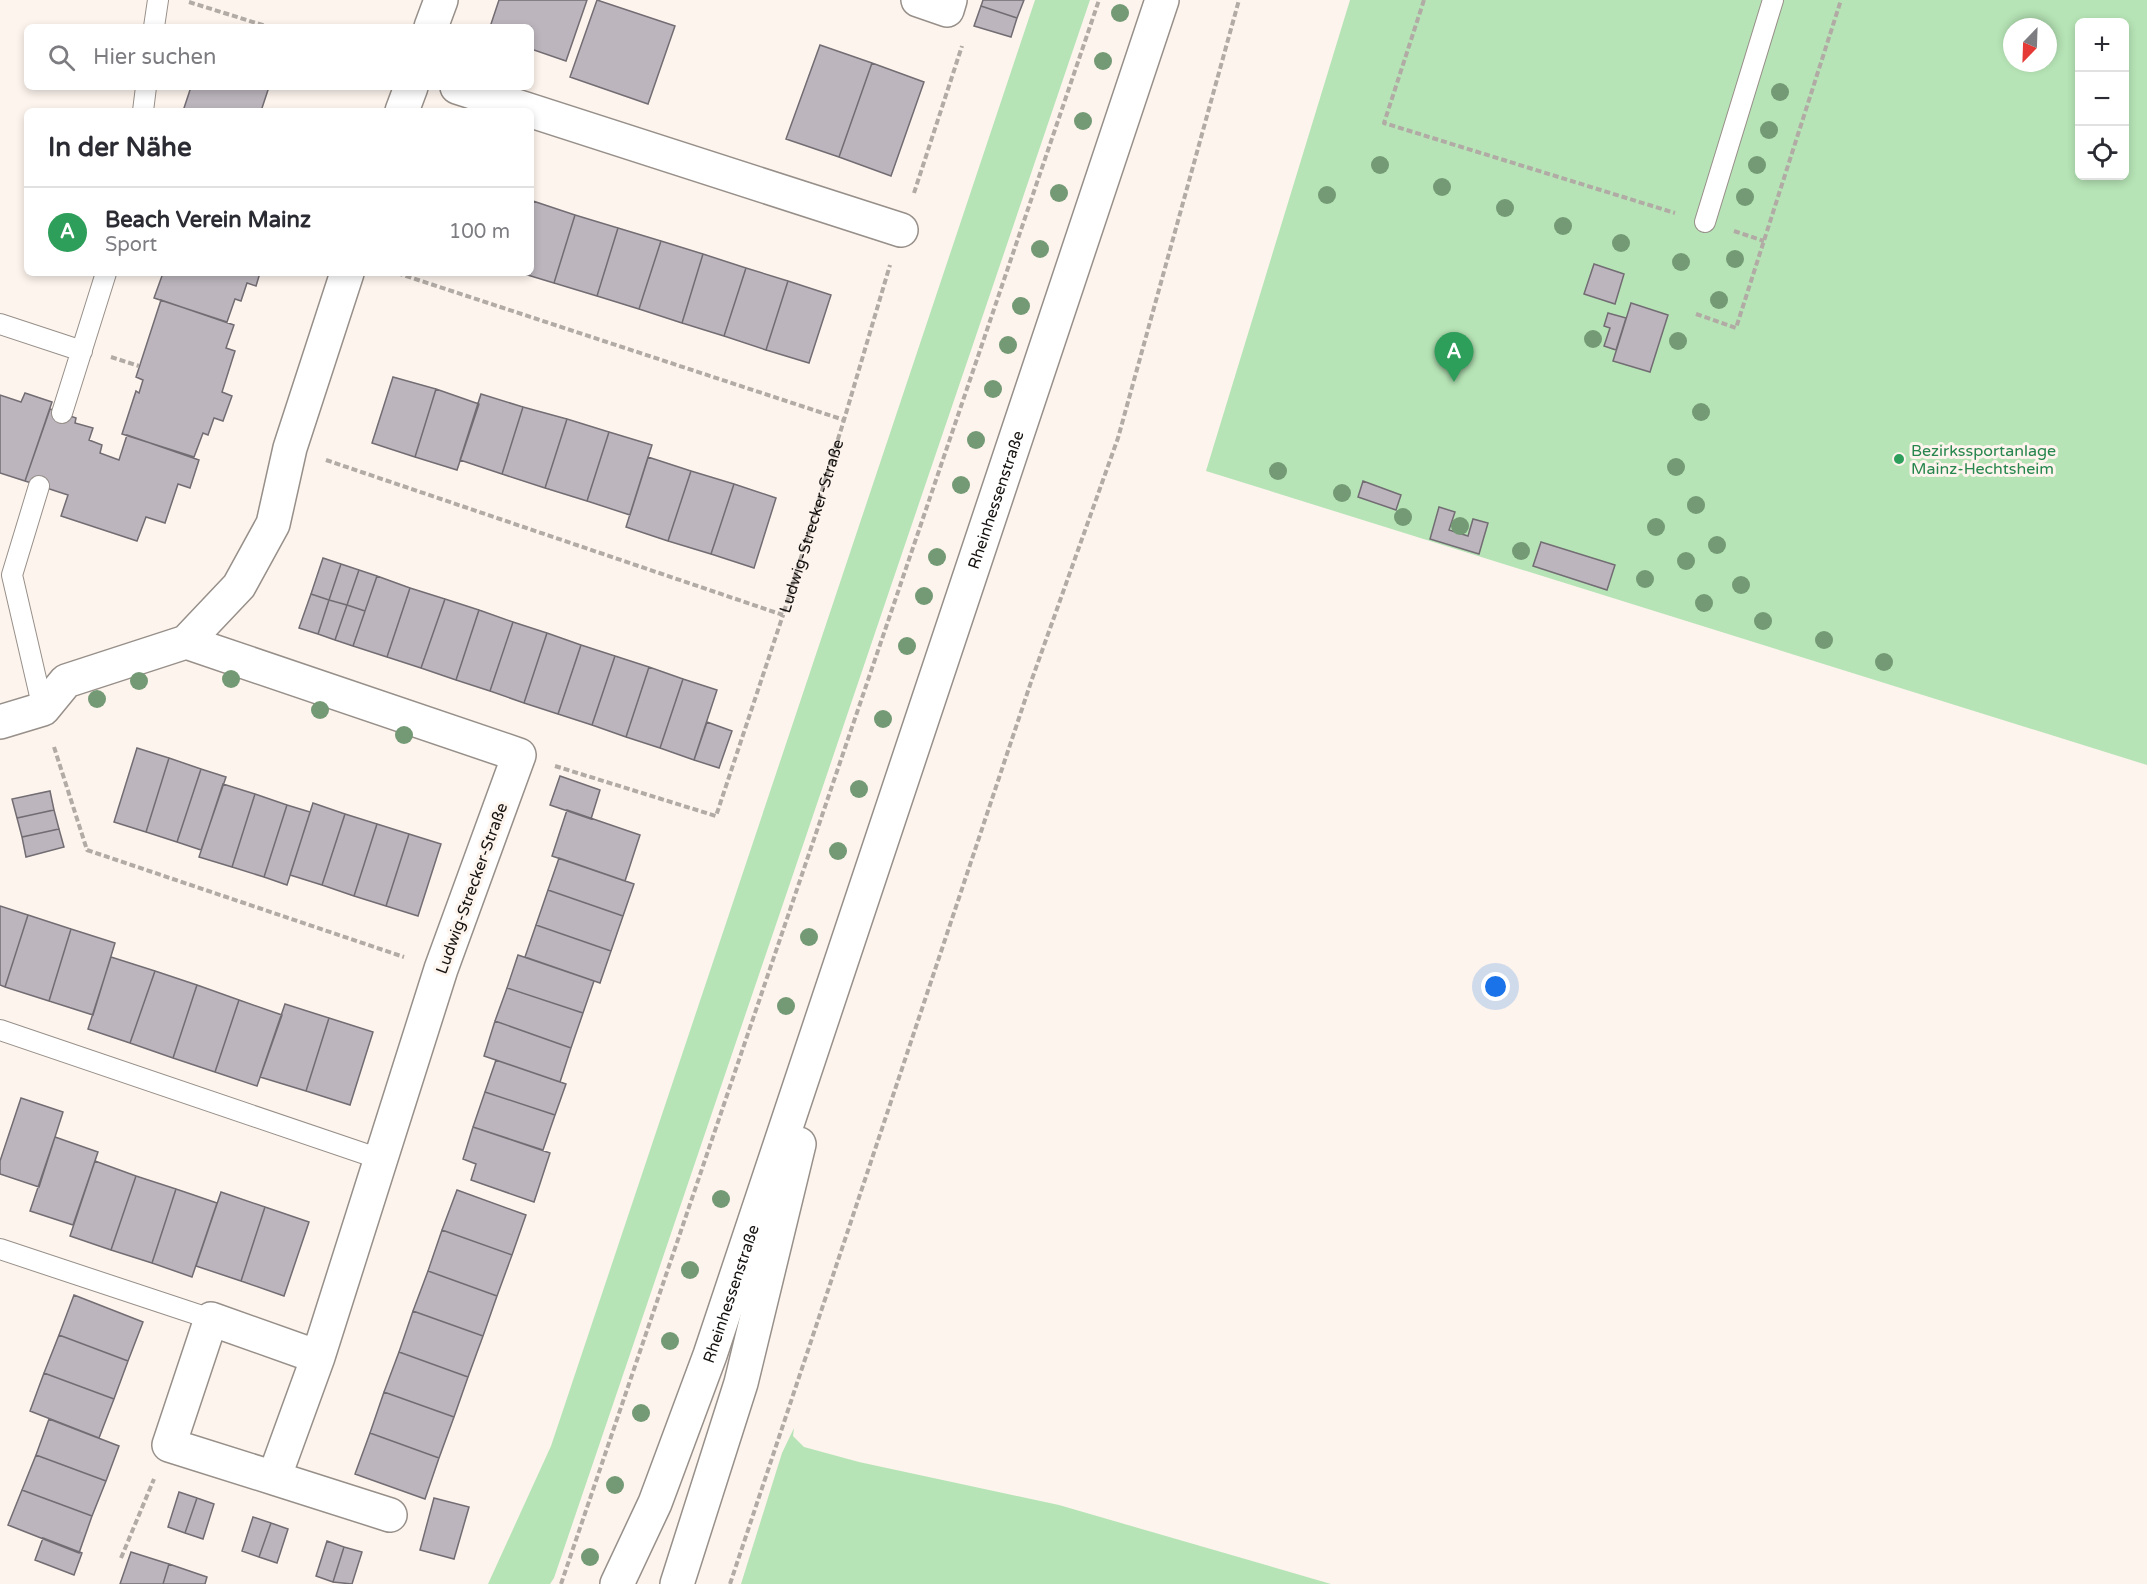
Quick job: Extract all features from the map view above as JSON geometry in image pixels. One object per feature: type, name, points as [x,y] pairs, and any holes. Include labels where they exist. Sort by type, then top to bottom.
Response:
[{"type":"street","points":[[432,24],[441,0]]},
{"type":"street","name":"Rheinhessenstraße","points":[[617,1584],[655,1503],[710,1355],[827,998],[1162,0]]},
{"type":"street","points":[[403,108],[410,90]]},
{"type":"street","points":[[466,90],[522,108]]},
{"type":"street","points":[[534,112],[901,230]]},
{"type":"street","points":[[0,722],[43,709],[66,681],[186,642],[239,586],[273,524],[290,448],[346,276]]},
{"type":"street","points":[[186,642],[519,755]]},
{"type":"street","name":"Ludwig-Strecker-Straße","points":[[274,1478],[318,1357],[441,969],[519,755]]},
{"type":"street","name":"Rheinhessenstraße","points":[[676,1584],[741,1383],[808,1111],[827,998]]},
{"type":"street","points":[[318,1357],[211,1319],[169,1445],[390,1515]]},
{"type":"lane","points":[[154,24],[158,0]]},
{"type":"lane","points":[[1704,222],[1773,0]]},
{"type":"lane","points":[[143,108],[146,90]]},
{"type":"lane","points":[[62,413],[105,276]]},
{"type":"lane","points":[[0,324],[82,351]]},
{"type":"lane","points":[[39,486],[12,574],[43,709]]},
{"type":"lane","points":[[0,1030],[382,1160]]},
{"type":"lane","points":[[0,1249],[211,1319]]},
{"type":"path","points":[[183,0],[259,24]]},
{"type":"path","points":[[561,1584],[1099,0]]},
{"type":"path","points":[[731,1583],[1032,679],[1118,438],[1239,0]]},
{"type":"path","points":[[1424,0],[1384,123],[1764,241]]},
{"type":"path","points":[[1696,314],[1737,328],[1841,0]]},
{"type":"path","name":"Ludwig-Strecker-Straße","points":[[290,448],[783,615],[901,230],[964,40],[938,3]]},
{"type":"path","name":"Ludwig-Strecker-Straße","points":[[406,276],[844,420]]},
{"type":"path","points":[[519,755],[716,816],[783,615]]},
{"type":"path","points":[[43,709],[87,850],[441,969]]},
{"type":"path","points":[[121,1558],[169,1445]]},
{"type":"green space","points":[[1035,0],[1090,0],[554,1578],[550,1584],[488,1584],[551,1446]]},
{"type":"green space","name":"Bezirkssportanlage Mainz-Hechtsheim","points":[[1350,0],[2147,0],[2147,765],[1206,471]]},
{"type":"green space","points":[[794,1428],[793,1436],[804,1447],[859,1462],[1059,1505],[1331,1584],[741,1584],[782,1453]]},
{"type":"building","points":[[499,0],[587,0],[566,61],[534,50],[534,24],[491,24]]},
{"type":"building","points":[[597,0],[675,26],[648,104],[570,77]]},
{"type":"building","points":[[983,0],[1024,0],[1017,18],[981,6]]},
{"type":"building","points":[[981,6],[1017,18],[1011,37],[974,26]]},
{"type":"building","points":[[820,45],[872,63],[839,157],[786,139]]},
{"type":"building","points":[[872,63],[924,82],[891,176],[839,157]]},
{"type":"building","points":[[190,90],[268,90],[262,108],[184,108]]},
{"type":"building","points":[[534,201],[575,215],[554,283],[531,276],[534,276]]},
{"type":"building","points":[[575,215],[618,228],[597,296],[554,283]]},
{"type":"building","points":[[618,228],[661,241],[639,309],[597,296]]},
{"type":"building","points":[[661,241],[703,254],[682,323],[639,309]]},
{"type":"building","points":[[703,254],[746,268],[724,336],[682,323]]},
{"type":"building","points":[[1594,264],[1624,274],[1615,304],[1584,294]]},
{"type":"building","points":[[746,268],[788,281],[766,350],[724,336]]},
{"type":"building","points":[[162,276],[259,276],[256,286],[247,283],[241,301],[235,299],[227,322],[154,298]]},
{"type":"building","points":[[788,281],[831,295],[809,363],[766,350]]},
{"type":"building","points":[[161,300],[234,325],[226,348],[235,351],[222,392],[232,396],[223,421],[214,418],[208,435],[203,433],[194,457],[122,434],[136,391],[139,393],[143,380],[136,377]]},
{"type":"building","points":[[1631,303],[1668,315],[1650,372],[1613,361]]},
{"type":"building","points":[[1608,313],[1626,318],[1616,350],[1604,346],[1610,328],[1604,326]]},
{"type":"building","points":[[393,377],[436,389],[415,457],[372,443]]},
{"type":"building","points":[[436,389],[479,404],[457,470],[415,457]]},
{"type":"building","points":[[25,393],[52,402],[25,481],[0,473],[0,395],[21,402]]},
{"type":"building","points":[[481,394],[523,407],[502,474],[460,460]]},
{"type":"building","points":[[523,407],[567,419],[545,488],[502,474]]},
{"type":"building","points":[[50,409],[76,418],[75,423],[93,428],[89,440],[102,445],[100,453],[119,460],[127,435],[199,460],[190,488],[178,484],[165,523],[146,517],[137,541],[61,516],[68,495],[25,481]]},
{"type":"building","points":[[567,419],[609,432],[587,501],[545,488]]},
{"type":"building","points":[[609,432],[652,445],[630,515],[587,501]]},
{"type":"building","points":[[648,457],[691,471],[668,541],[626,527]]},
{"type":"building","points":[[691,471],[734,484],[711,554],[668,541]]},
{"type":"building","points":[[1363,481],[1401,495],[1396,510],[1358,497]]},
{"type":"building","points":[[734,484],[776,498],[754,568],[711,554]]},
{"type":"building","points":[[1439,507],[1455,512],[1449,530],[1468,536],[1473,519],[1488,523],[1479,554],[1430,539]]},
{"type":"building","points":[[1541,542],[1615,565],[1607,590],[1533,566]]},
{"type":"building","points":[[323,558],[341,564],[329,600],[311,594]]},
{"type":"building","points":[[341,564],[359,570],[347,605],[329,600]]},
{"type":"building","points":[[359,570],[377,576],[365,611],[347,605]]},
{"type":"building","points":[[377,576],[410,588],[387,657],[353,646]]},
{"type":"building","points":[[410,588],[445,599],[421,668],[387,657]]},
{"type":"building","points":[[311,594],[329,600],[318,634],[299,628]]},
{"type":"building","points":[[445,599],[479,610],[456,680],[421,668]]},
{"type":"building","points":[[329,600],[347,605],[335,640],[318,634]]},
{"type":"building","points":[[347,605],[365,611],[353,646],[335,640]]},
{"type":"building","points":[[479,610],[513,622],[490,691],[456,680]]},
{"type":"building","points":[[513,622],[547,633],[524,703],[490,691]]},
{"type":"building","points":[[547,633],[581,645],[558,714],[524,703]]},
{"type":"building","points":[[581,645],[615,656],[592,725],[558,714]]},
{"type":"building","points":[[615,656],[649,667],[626,737],[592,725]]},
{"type":"building","points":[[649,667],[683,679],[660,748],[626,737]]},
{"type":"building","points":[[683,679],[717,690],[694,760],[660,748]]},
{"type":"building","points":[[707,722],[732,731],[719,768],[694,760]]},
{"type":"building","points":[[137,748],[169,758],[146,832],[114,822]]},
{"type":"building","points":[[169,758],[201,769],[177,842],[146,832]]},
{"type":"building","points":[[201,769],[226,777],[201,850],[177,842]]},
{"type":"building","points":[[560,776],[600,790],[591,819],[550,805]]},
{"type":"building","points":[[223,784],[255,794],[232,867],[199,857]]},
{"type":"building","points":[[50,791],[54,810],[17,818],[12,799]]},
{"type":"building","points":[[255,794],[287,805],[264,877],[232,867]]},
{"type":"building","points":[[313,803],[345,814],[322,885],[290,875]]},
{"type":"building","points":[[287,805],[310,812],[287,885],[264,877]]},
{"type":"building","points":[[54,810],[59,829],[22,837],[17,818]]},
{"type":"building","points":[[567,810],[640,835],[625,881],[552,856]]},
{"type":"building","points":[[345,814],[377,824],[354,896],[322,885]]},
{"type":"building","points":[[377,824],[409,834],[386,906],[354,896]]},
{"type":"building","points":[[59,829],[64,847],[26,857],[22,837]]},
{"type":"building","points":[[409,834],[441,844],[418,916],[386,906]]},
{"type":"building","points":[[559,858],[634,884],[623,916],[548,890]]},
{"type":"building","points":[[548,890],[623,916],[611,951],[536,925]]},
{"type":"building","points":[[0,906],[28,915],[5,987],[0,985]]},
{"type":"building","points":[[28,915],[71,929],[49,1001],[5,987]]},
{"type":"building","points":[[536,925],[611,951],[600,983],[525,957]]},
{"type":"building","points":[[71,929],[115,943],[93,1015],[49,1001]]},
{"type":"building","points":[[518,955],[594,981],[583,1013],[507,988]]},
{"type":"building","points":[[111,957],[155,971],[130,1043],[88,1029]]},
{"type":"building","points":[[155,971],[197,985],[173,1058],[130,1043]]},
{"type":"building","points":[[197,985],[239,1000],[215,1072],[173,1058]]},
{"type":"building","points":[[507,988],[583,1013],[571,1048],[495,1021]]},
{"type":"building","points":[[239,1000],[282,1015],[257,1086],[215,1072]]},
{"type":"building","points":[[285,1004],[329,1018],[306,1091],[260,1077]]},
{"type":"building","points":[[329,1018],[373,1032],[350,1105],[306,1091]]},
{"type":"building","points":[[495,1021],[571,1048],[560,1082],[484,1056]]},
{"type":"building","points":[[496,1060],[566,1084],[555,1115],[485,1092]]},
{"type":"building","points":[[485,1092],[555,1115],[543,1150],[473,1127]]},
{"type":"building","points":[[21,1098],[63,1112],[39,1187],[0,1174],[0,1161]]},
{"type":"building","points":[[473,1127],[550,1153],[534,1202],[471,1180],[476,1164],[463,1159]]},
{"type":"building","points":[[55,1137],[98,1152],[73,1225],[30,1211]]},
{"type":"building","points":[[95,1161],[136,1176],[111,1250],[70,1236]]},
{"type":"building","points":[[136,1176],[176,1189],[152,1263],[111,1250]]},
{"type":"building","points":[[176,1189],[217,1203],[192,1277],[152,1263]]},
{"type":"building","points":[[457,1190],[526,1215],[512,1255],[442,1230]]},
{"type":"building","points":[[221,1192],[265,1207],[241,1281],[196,1266]]},
{"type":"building","points":[[265,1207],[309,1222],[284,1296],[241,1281]]},
{"type":"building","points":[[442,1230],[512,1255],[497,1296],[428,1271]]},
{"type":"building","points":[[428,1271],[497,1296],[483,1336],[413,1311]]},
{"type":"building","points":[[74,1295],[143,1322],[128,1361],[59,1335]]},
{"type":"building","points":[[413,1311],[483,1336],[468,1377],[399,1352]]},
{"type":"building","points":[[59,1335],[128,1361],[114,1399],[44,1373]]},
{"type":"building","points":[[399,1352],[468,1377],[454,1417],[384,1392]]},
{"type":"building","points":[[44,1373],[114,1399],[99,1438],[30,1411]]},
{"type":"building","points":[[384,1392],[454,1417],[439,1458],[370,1433]]},
{"type":"building","points":[[49,1419],[119,1446],[106,1481],[36,1455]]},
{"type":"building","points":[[370,1433],[439,1458],[425,1499],[355,1474]]},
{"type":"building","points":[[36,1455],[106,1481],[92,1516],[22,1490]]},
{"type":"building","points":[[22,1490],[92,1516],[79,1553],[8,1525]]},
{"type":"building","points":[[179,1492],[197,1498],[185,1533],[168,1527]]},
{"type":"building","points":[[197,1498],[214,1504],[203,1539],[185,1533]]},
{"type":"building","points":[[434,1498],[469,1507],[454,1559],[420,1550]]},
{"type":"building","points":[[253,1517],[271,1523],[259,1557],[242,1551]]},
{"type":"building","points":[[271,1523],[288,1529],[277,1563],[259,1557]]},
{"type":"building","points":[[43,1538],[82,1553],[74,1575],[35,1560]]},
{"type":"building","points":[[327,1541],[344,1547],[333,1582],[316,1576]]},
{"type":"building","points":[[344,1547],[362,1552],[352,1584],[333,1582]]},
{"type":"building","points":[[131,1552],[169,1564],[163,1584],[120,1584]]},
{"type":"building","points":[[169,1564],[207,1577],[205,1584],[163,1584]]},
{"type":"place","name":"Beach Verein Mainz","points":[[1454,382]]},
{"type":"place","name":"Bezirkssportanlage Mainz-Hechtsheim","points":[[1899,459]]}]
